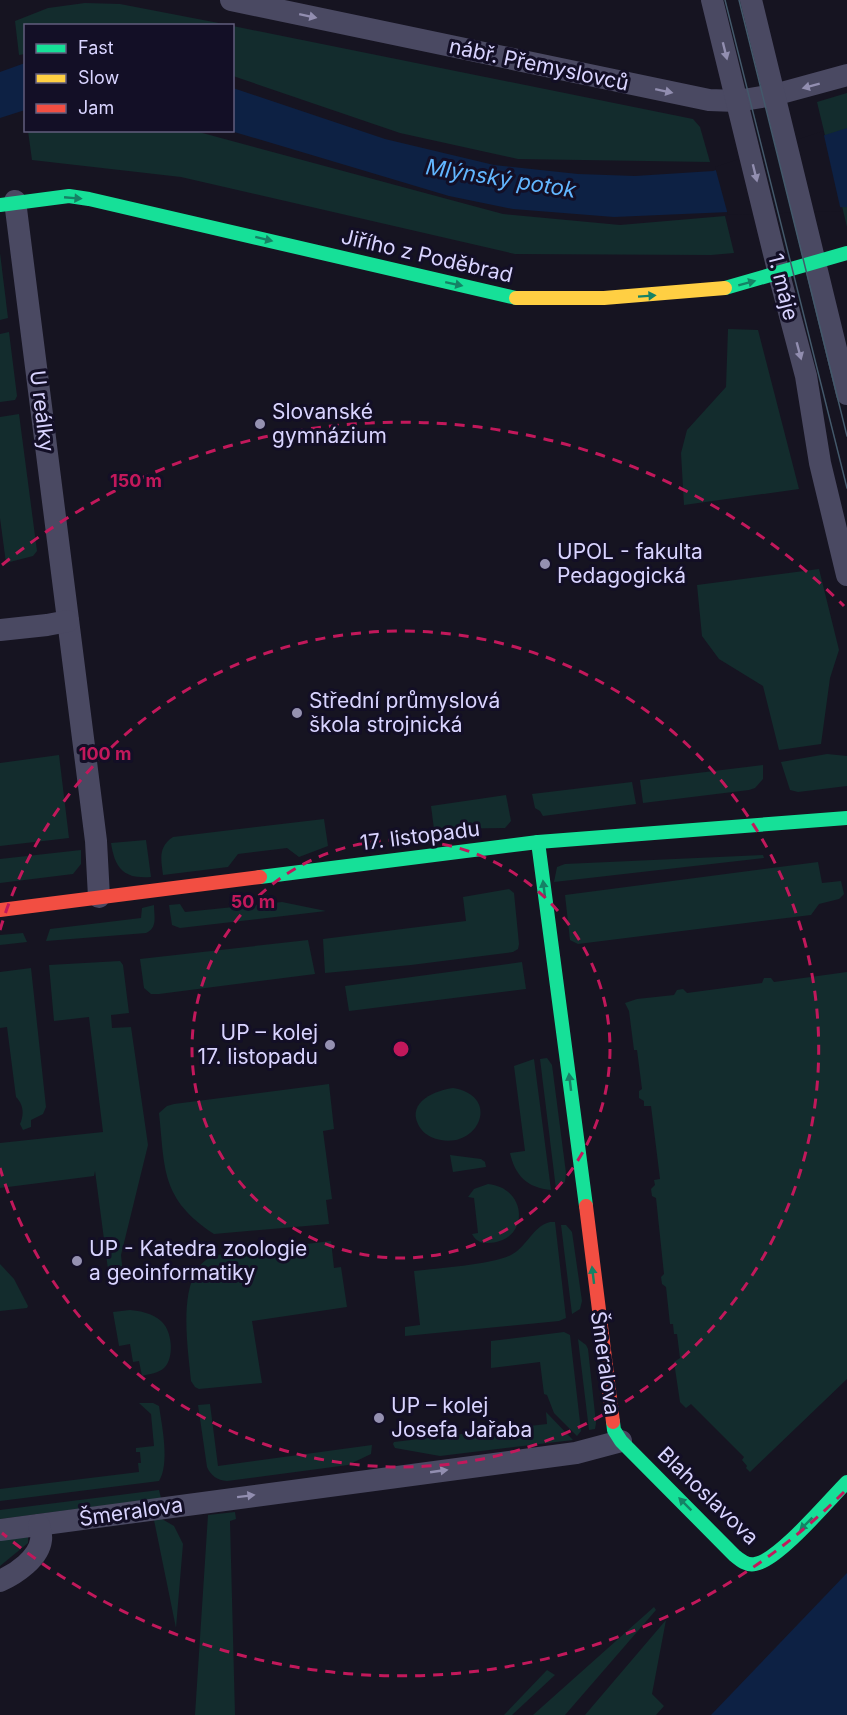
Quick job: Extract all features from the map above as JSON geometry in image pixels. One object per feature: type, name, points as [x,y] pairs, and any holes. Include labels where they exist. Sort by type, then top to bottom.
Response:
[{"type":"street","name":"nábř. Přemyslovců","points":[[231,0],[709,100],[739,109],[776,103],[847,75]]},
{"type":"street","name":"1. máje","points":[[712,0],[806,376],[820,463],[847,575]]},
{"type":"street","name":"1. máje","points":[[752,0],[847,394]]},
{"type":"street","name":"Jiřího z Poděbrad","points":[[8,203],[69,196],[89,199],[515,298],[604,298],[715,290],[779,274],[813,253],[847,253]]},
{"type":"street","name":"U reálky","points":[[8,203],[68,621],[96,841],[99,897]]},
{"type":"street","points":[[0,630],[68,621]]},
{"type":"street","name":"17. listopadu","points":[[0,910],[538,842],[847,818]]},
{"type":"street","name":"Šmeralova","points":[[0,1530],[576,1453],[621,1441],[614,1430],[612,1417],[538,842]]},
{"type":"street","name":"Blahoslavova","points":[[621,1441],[740,1561],[752,1565],[760,1565],[776,1553],[847,1482]]},
{"type":"street","points":[[0,1581],[24,1565],[40,1547],[42,1538],[39,1525]]},
{"type":"green space","points":[[85,3],[120,4],[224,24],[24,24],[24,54],[19,55],[15,21],[48,8]]},
{"type":"green space","points":[[234,26],[693,119],[700,127],[710,162],[518,159],[400,133],[234,76]]},
{"type":"green space","points":[[847,93],[847,227],[817,102]]},
{"type":"green space","points":[[28,132],[199,132],[503,214],[620,225],[725,216],[734,253],[711,255],[515,254],[181,177],[32,160]]},
{"type":"green space","points":[[0,253],[8,318],[0,320]]},
{"type":"green space","points":[[728,329],[758,330],[799,489],[684,505],[681,453],[687,430],[726,387]]},
{"type":"green space","points":[[9,332],[17,396],[15,400],[0,402],[0,334]]},
{"type":"green space","points":[[19,414],[37,551],[33,556],[6,563],[0,518],[0,417]]},
{"type":"green space","points":[[819,569],[839,650],[830,678],[821,744],[779,750],[763,686],[719,659],[702,636],[697,585]]},
{"type":"green space","points":[[827,754],[847,756],[847,786],[798,792],[790,790],[781,762]]},
{"type":"green space","points":[[59,755],[69,838],[0,846],[0,763]]},
{"type":"green space","points":[[763,765],[763,779],[755,788],[749,790],[643,803],[640,780]]},
{"type":"green space","points":[[632,782],[636,804],[543,816],[535,808],[532,794]]},
{"type":"green space","points":[[506,795],[511,821],[505,828],[434,829],[431,806]]},
{"type":"green space","points":[[324,819],[328,846],[299,857],[287,848],[238,854],[228,867],[163,875],[161,859],[163,849],[173,837]]},
{"type":"green space","points":[[146,840],[151,877],[128,874],[118,866],[111,843]]},
{"type":"green space","points":[[81,850],[81,864],[73,874],[0,883],[0,859]]},
{"type":"green space","points":[[763,855],[764,858],[554,882],[557,867],[565,864]]},
{"type":"green space","points":[[818,862],[822,883],[841,881],[844,894],[839,899],[819,904],[811,915],[578,944],[570,940],[565,895]]},
{"type":"green space","points":[[509,889],[514,893],[519,944],[518,949],[513,952],[325,973],[323,939],[466,921],[463,897]]},
{"type":"green space","points":[[282,902],[326,911],[180,928],[172,925],[169,905],[180,904],[185,912]]},
{"type":"green space","points":[[154,905],[154,925],[146,933],[46,941],[50,929],[141,918],[142,908]]},
{"type":"green space","points":[[23,933],[27,942],[0,945],[0,935]]},
{"type":"green space","points":[[308,940],[315,974],[159,994],[151,994],[144,988],[140,959]]},
{"type":"green space","points":[[120,961],[123,965],[129,1013],[111,1015],[112,1028],[131,1027],[148,1145],[121,1255],[120,1276],[109,1277],[95,1171],[94,1176],[0,1188],[0,1143],[103,1132],[89,1017],[54,1021],[49,965]]},
{"type":"green space","points":[[522,962],[526,989],[349,1011],[345,986]]},
{"type":"green space","points":[[31,968],[46,1107],[43,1114],[31,1120],[31,1127],[23,1130],[20,1124],[23,1110],[16,1097],[7,1027],[0,1028],[0,972]]},
{"type":"green space","points":[[847,972],[847,1379],[750,1472],[742,1460],[744,1457],[691,1404],[686,1408],[680,1402],[674,1362],[680,1358],[677,1334],[674,1334],[673,1324],[670,1324],[666,1287],[662,1284],[661,1277],[664,1274],[656,1198],[652,1196],[651,1189],[655,1185],[654,1180],[660,1179],[651,1106],[644,1106],[644,1101],[639,1098],[639,1091],[642,1089],[637,1050],[634,1050],[629,1011],[625,1003],[637,999],[674,995],[677,990],[683,989],[687,993],[762,983],[764,978],[771,978],[774,982]]},
{"type":"green space","points":[[547,1058],[552,1065],[566,1173],[565,1182],[556,1189],[540,1059]]},
{"type":"green space","points":[[534,1059],[551,1190],[536,1187],[524,1179],[515,1168],[510,1153],[525,1151],[514,1066]]},
{"type":"green space","points":[[329,1084],[334,1129],[323,1131],[332,1199],[326,1200],[329,1224],[214,1234],[184,1208],[175,1195],[165,1167],[159,1113],[167,1106]]},
{"type":"green space","points":[[453,1088],[469,1093],[478,1102],[480,1112],[478,1123],[471,1132],[460,1139],[447,1141],[431,1137],[423,1132],[418,1124],[416,1109],[425,1098],[432,1094]]},
{"type":"green space","points":[[450,1155],[481,1159],[485,1162],[486,1167],[453,1172]]},
{"type":"green space","points":[[488,1184],[501,1188],[511,1195],[517,1204],[519,1215],[517,1225],[511,1234],[501,1241],[487,1243],[478,1241],[472,1234],[478,1233],[474,1198],[468,1197],[474,1189]]},
{"type":"green space","points":[[550,1222],[555,1222],[566,1318],[559,1321],[405,1336],[405,1327],[420,1325],[414,1271],[464,1266],[511,1255],[534,1232]]},
{"type":"green space","points":[[561,1225],[566,1225],[572,1232],[582,1301],[580,1309],[572,1314]]},
{"type":"green space","points":[[331,1241],[334,1268],[341,1267],[347,1307],[252,1321],[262,1383],[199,1389],[195,1387],[191,1381],[187,1310],[194,1275],[203,1263],[216,1255]]},
{"type":"green space","points":[[0,1264],[14,1279],[27,1308],[0,1311]]},
{"type":"green space","points":[[130,1310],[154,1316],[165,1325],[168,1331],[171,1344],[170,1358],[164,1368],[159,1371],[142,1376],[139,1361],[133,1362],[130,1344],[119,1346],[113,1312]]},
{"type":"green space","points":[[564,1332],[570,1335],[581,1431],[577,1436],[554,1413],[547,1395],[544,1394],[540,1362],[491,1368],[491,1341]]},
{"type":"green space","points":[[578,1339],[588,1349],[596,1423],[595,1429],[589,1430]]},
{"type":"green space","points":[[139,1403],[153,1403],[159,1406],[165,1455],[159,1481],[0,1501],[0,1489],[139,1472],[140,1452],[136,1452],[136,1448],[154,1446],[151,1414]]},
{"type":"green space","points":[[210,1404],[218,1466],[372,1445],[371,1454],[348,1465],[227,1481],[220,1480],[212,1475],[207,1467],[198,1405]]},
{"type":"green space","points":[[546,1412],[573,1440],[440,1456],[395,1448],[393,1444],[394,1442],[547,1424]]},
{"type":"green space","points":[[159,1490],[161,1498],[0,1519],[0,1510]]},
{"type":"green space","points":[[235,1512],[236,1519],[230,1521],[235,1715],[195,1715],[208,1515]]},
{"type":"green space","points":[[162,1519],[174,1526],[183,1544],[176,1628],[154,1520]]},
{"type":"green space","points":[[28,1537],[28,1543],[0,1566],[0,1539]]},
{"type":"green space","points":[[654,1607],[656,1610],[565,1715],[533,1715]]},
{"type":"green space","points":[[666,1620],[652,1694],[664,1706],[656,1715],[585,1715]]},
{"type":"green space","points":[[547,1670],[555,1675],[512,1715],[504,1715]]},
{"type":"water","points":[[24,63],[24,110],[0,118],[0,72]]},
{"type":"water","name":"Mlýnský potok","points":[[234,88],[385,139],[494,165],[578,174],[635,176],[713,171],[847,128],[847,207],[614,217],[513,209],[449,196],[234,132]]},
{"type":"water","points":[[847,1573],[847,1715],[711,1715]]},
{"type":"pier","points":[[823,131],[841,211],[728,215],[715,167]]},
{"type":"tram line","points":[[725,0],[847,488]]},
{"type":"tram line","points":[[739,0],[847,436]]},
{"type":"traffic: fast","points":[[0,205],[69,196],[89,199],[516,298]]},
{"type":"traffic: fast","points":[[725,288],[847,253]]},
{"type":"traffic: fast","points":[[260,877],[538,842],[847,818]]},
{"type":"traffic: fast","points":[[538,842],[586,1206]]},
{"type":"traffic: fast","points":[[613,1422],[614,1430],[621,1441],[734,1555],[749,1564],[765,1560],[777,1552],[803,1529],[847,1482]]},
{"type":"traffic: slow","points":[[516,298],[604,298],[725,288]]},
{"type":"traffic: jam","points":[[0,910],[260,877]]},
{"type":"traffic: jam","points":[[586,1206],[613,1422]]},
{"type":"place","name":"Slovanské gymnázium","points":[[260,424]]},
{"type":"place","name":"UPOL - fakulta Pedagogická","points":[[545,564]]},
{"type":"place","name":"Střední průmyslová škola strojnická","points":[[297,713]]},
{"type":"place","name":"UP – kolej 17. listopadu","points":[[330,1045]]},
{"type":"place","name":"UP - Katedra zoologie a geoinformatiky","points":[[77,1261]]},
{"type":"place","name":"UP – kolej Josefa Jařaba","points":[[379,1418]]}]
